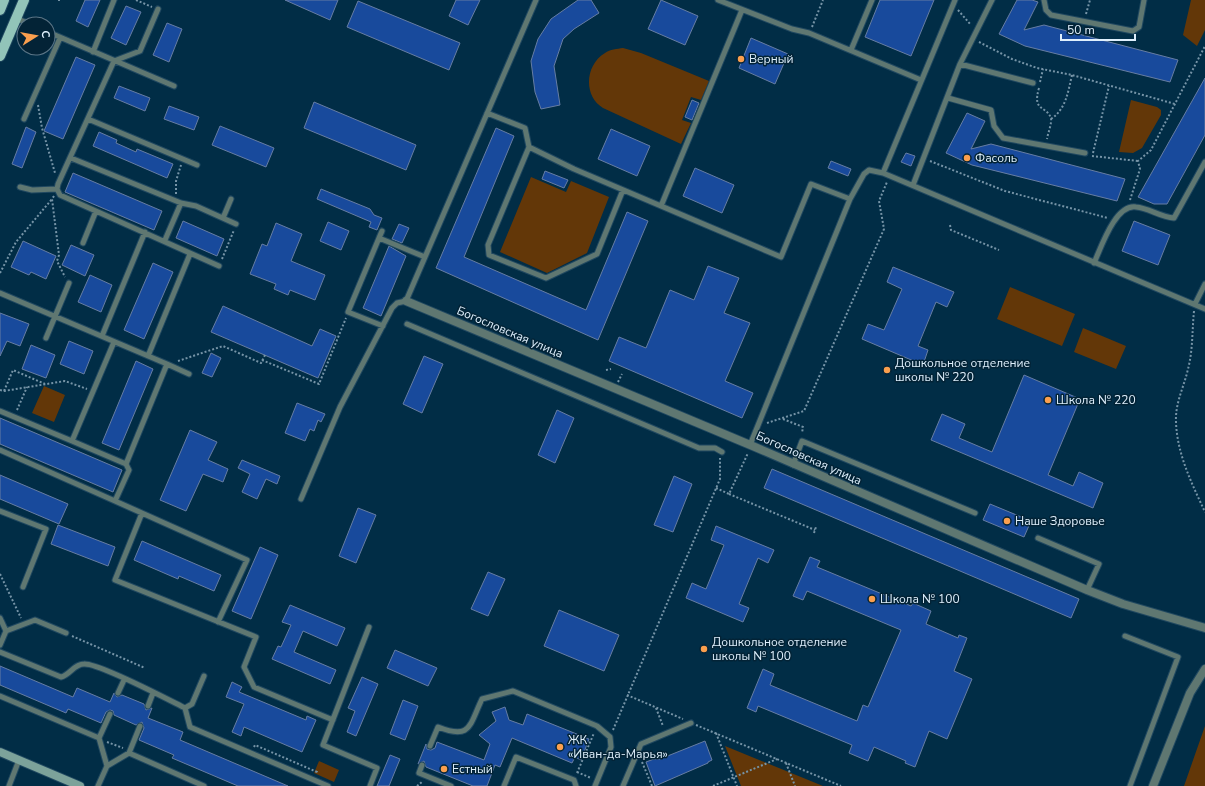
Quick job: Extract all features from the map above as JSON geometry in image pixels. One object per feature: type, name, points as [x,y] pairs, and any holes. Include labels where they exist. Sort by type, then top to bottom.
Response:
[{"type":"main road","points":[[0,10],[4,0]]},
{"type":"main road","points":[[17,16],[24,0]]},
{"type":"main road","points":[[0,56],[16,18]]},
{"type":"street","name":"Богословская улица","points":[[406,301],[749,448],[793,465],[1087,590],[1123,604],[1205,628]]},
{"type":"street","points":[[1154,786],[1190,693],[1205,670]]},
{"type":"street","points":[[0,752],[80,786]]},
{"type":"lane","points":[[93,52],[114,0]]},
{"type":"lane","points":[[301,499],[340,407],[392,308],[397,303],[406,301],[536,0]]},
{"type":"lane","points":[[718,0],[792,29],[810,33],[921,80]]},
{"type":"lane","points":[[851,50],[872,0]]},
{"type":"lane","points":[[912,185],[948,98],[960,64],[992,0]]},
{"type":"lane","points":[[1044,0],[1046,10],[1051,15],[1133,31],[1138,27],[1144,0]]},
{"type":"lane","points":[[883,173],[954,3]]},
{"type":"lane","points":[[158,9],[140,51],[114,61],[57,186],[60,195],[165,240],[190,254],[219,266]]},
{"type":"lane","points":[[661,206],[742,10]]},
{"type":"lane","points":[[56,36],[174,86]]},
{"type":"lane","points":[[24,119],[60,38]]},
{"type":"lane","points":[[960,64],[1033,83]]},
{"type":"lane","points":[[948,98],[991,110],[994,126],[1003,138],[1085,153]]},
{"type":"lane","points":[[487,112],[525,128],[529,147],[488,245],[489,255],[546,278],[597,254],[623,190]]},
{"type":"lane","points":[[88,119],[196,165]]},
{"type":"lane","points":[[529,147],[623,190],[781,257],[811,184],[850,199]]},
{"type":"lane","points":[[71,158],[179,202],[196,206],[236,224]]},
{"type":"lane","points":[[1094,263],[1114,220],[1127,207],[1136,206],[1164,217],[1174,218],[1205,162]]},
{"type":"lane","points":[[749,448],[850,199],[864,174],[868,170],[883,173],[1205,309]]},
{"type":"lane","points":[[20,187],[32,190],[57,186]]},
{"type":"lane","points":[[223,218],[231,199]]},
{"type":"lane","points":[[165,240],[179,202]]},
{"type":"lane","points":[[83,243],[96,211]]},
{"type":"lane","points":[[382,231],[348,312],[383,326]]},
{"type":"lane","points":[[102,336],[145,232]]},
{"type":"lane","points":[[379,238],[425,257]]},
{"type":"lane","points":[[148,356],[190,254]]},
{"type":"lane","points":[[46,338],[69,283]]},
{"type":"lane","points":[[1195,304],[1205,284]]},
{"type":"lane","points":[[0,293],[190,374]]},
{"type":"lane","points":[[407,324],[699,448],[715,448],[722,452]]},
{"type":"lane","points":[[72,441],[114,342]]},
{"type":"lane","points":[[126,464],[167,364]]},
{"type":"lane","points":[[0,411],[126,464],[129,470],[115,501]]},
{"type":"lane","points":[[793,465],[802,441],[974,513]]},
{"type":"lane","points":[[0,450],[246,560],[218,622]]},
{"type":"lane","points":[[0,511],[46,529],[23,587]]},
{"type":"lane","points":[[142,513],[115,580],[256,637],[244,667],[254,687],[333,720]]},
{"type":"lane","points":[[1038,538],[1099,564],[1087,590]]},
{"type":"lane","points":[[0,618],[6,631]]},
{"type":"lane","points":[[0,645],[6,631],[35,620],[66,633]]},
{"type":"lane","points":[[369,627],[323,744],[377,768],[370,786]]},
{"type":"lane","points":[[1125,636],[1178,657],[1130,786]]},
{"type":"lane","points":[[0,652],[60,677],[66,676],[78,664],[85,663],[185,708]]},
{"type":"lane","points":[[185,708],[192,704],[204,676]]},
{"type":"lane","points":[[118,693],[124,680]]},
{"type":"lane","points":[[430,746],[438,727],[452,732],[461,733],[468,729],[482,700],[513,691],[598,726],[610,737],[611,747],[595,786]]},
{"type":"lane","points":[[148,706],[153,693]]},
{"type":"lane","points":[[0,696],[99,738]]},
{"type":"lane","points":[[185,708],[190,727],[328,786]]},
{"type":"lane","points":[[107,766],[99,738],[110,714]]},
{"type":"lane","points":[[624,786],[641,744],[691,723]]},
{"type":"lane","points":[[98,786],[107,766],[129,753],[140,726]]},
{"type":"lane","points":[[129,753],[204,786]]},
{"type":"lane","points":[[504,786],[516,757],[574,780],[576,786]]},
{"type":"lane","points":[[9,786],[19,760]]},
{"type":"lane","points":[[422,766],[419,773],[451,786]]},
{"type":"path","points":[[136,0],[158,9]]},
{"type":"path","points":[[810,33],[823,0]]},
{"type":"path","points":[[1084,21],[1090,0]]},
{"type":"path","points":[[954,3],[976,30]]},
{"type":"path","points":[[972,39],[1012,59],[1043,70],[1072,75],[1175,104]]},
{"type":"path","points":[[1085,153],[1092,156],[1138,161],[1151,150],[1205,46]]},
{"type":"path","points":[[1043,70],[1036,96],[1038,104],[1050,115],[1051,119],[1045,146]]},
{"type":"path","points":[[1051,119],[1059,114],[1064,104],[1072,75]]},
{"type":"path","points":[[1092,156],[1109,85]]},
{"type":"path","points":[[0,273],[16,242],[52,199],[57,186],[42,128],[36,92]]},
{"type":"path","points":[[923,159],[1005,191],[1114,220]]},
{"type":"path","points":[[179,202],[176,181],[183,160]]},
{"type":"path","points":[[1127,207],[1140,169],[1138,161]]},
{"type":"path","points":[[764,429],[767,423],[804,411],[844,318],[856,297],[884,229],[879,201],[890,176]]},
{"type":"path","points":[[52,199],[59,256],[58,262],[69,283]]},
{"type":"path","points":[[219,266],[236,224]]},
{"type":"path","points":[[950,225],[951,230],[999,250]]},
{"type":"path","points":[[1195,304],[1192,348],[1188,370],[1179,397],[1176,422],[1181,455],[1205,512]]},
{"type":"path","points":[[262,360],[319,384],[348,312]]},
{"type":"path","points":[[167,364],[223,346],[261,363],[264,355]]},
{"type":"path","points":[[606,370],[611,369]]},
{"type":"path","points":[[4,391],[13,370],[45,384]]},
{"type":"path","points":[[0,390],[4,391],[65,381],[93,391]]},
{"type":"path","points":[[14,417],[27,387]]},
{"type":"path","points":[[782,418],[803,427],[802,441]]},
{"type":"path","points":[[729,494],[749,448]]},
{"type":"path","points":[[610,737],[720,479],[719,459],[722,452]]},
{"type":"path","points":[[716,488],[815,530]]},
{"type":"path","points":[[0,574],[24,624]]},
{"type":"path","points":[[66,633],[145,668]]},
{"type":"path","points":[[627,695],[841,786]]},
{"type":"path","points":[[656,707],[666,733]]},
{"type":"path","points":[[574,780],[598,726]]},
{"type":"path","points":[[716,733],[737,786]]},
{"type":"path","points":[[99,738],[125,749],[129,753]]},
{"type":"path","points":[[637,752],[652,786]]},
{"type":"path","points":[[713,786],[777,759]]},
{"type":"path","points":[[786,763],[795,786]]},
{"type":"shaded area","points":[[1191,0],[1205,0],[1205,30],[1197,46],[1183,35]]},
{"type":"shaded area","points":[[623,48],[641,53],[709,81],[701,100],[691,97],[682,120],[691,123],[681,144],[603,108],[592,96],[589,80],[593,65],[598,58],[607,52],[614,49]]},
{"type":"shaded area","points":[[1131,100],[1157,107],[1161,110],[1161,115],[1142,148],[1133,153],[1119,152]]},
{"type":"shaded area","points":[[531,177],[566,192],[571,181],[609,197],[587,253],[547,273],[500,252]]},
{"type":"shaded area","points":[[1010,287],[1075,314],[1062,346],[997,319]]},
{"type":"shaded area","points":[[1083,328],[1126,346],[1116,369],[1074,352]]},
{"type":"shaded area","points":[[44,386],[65,395],[54,422],[32,413]]},
{"type":"shaded area","points":[[1205,726],[1205,786],[1184,786]]},
{"type":"shaded area","points":[[725,746],[823,786],[741,786]]},
{"type":"shaded area","points":[[319,761],[339,770],[334,782],[314,773]]},
{"type":"building","points":[[85,0],[100,0],[88,27],[76,21]]},
{"type":"building","points":[[285,0],[338,0],[330,20]]},
{"type":"building","points":[[456,0],[480,0],[468,25],[449,16]]},
{"type":"building","points":[[578,0],[591,0],[599,13],[574,29],[563,39],[554,66],[560,105],[541,109],[535,92],[531,61],[538,39],[551,19]]},
{"type":"building","points":[[661,0],[698,16],[685,45],[648,29]]},
{"type":"building","points":[[880,0],[934,0],[911,56],[865,37]]},
{"type":"building","points":[[1017,0],[1032,0],[1038,2],[1024,30],[1044,25],[1178,60],[1170,82],[1025,46],[999,34]]},
{"type":"building","points":[[358,1],[460,43],[449,70],[347,27]]},
{"type":"building","points":[[126,6],[141,12],[126,45],[111,38]]},
{"type":"building","points":[[167,23],[182,29],[169,62],[153,55]]},
{"type":"building","points":[[751,38],[788,54],[775,84],[739,68]]},
{"type":"building","points":[[76,57],[95,65],[63,139],[44,131]]},
{"type":"building","points":[[1205,78],[1205,135],[1167,204],[1154,204],[1138,197]]},
{"type":"building","points":[[119,86],[150,98],[145,111],[114,98]]},
{"type":"building","points":[[692,100],[699,103],[692,120],[685,117]]},
{"type":"building","points":[[314,102],[416,145],[406,170],[304,128]]},
{"type":"building","points":[[169,106],[199,117],[194,130],[164,119]]},
{"type":"building","points":[[967,113],[985,121],[971,149],[991,144],[1125,179],[1117,201],[972,165],[946,153]]},
{"type":"building","points":[[220,126],[274,148],[266,167],[212,145]]},
{"type":"building","points":[[26,127],[36,132],[22,168],[12,164]]},
{"type":"building","points":[[496,128],[514,136],[464,257],[586,310],[627,212],[648,221],[598,340],[436,268]]},
{"type":"building","points":[[611,129],[650,146],[637,176],[598,159]]},
{"type":"building","points":[[99,132],[117,140],[116,143],[136,152],[137,149],[173,164],[167,178],[93,146]]},
{"type":"building","points":[[906,153],[915,156],[911,166],[901,162]]},
{"type":"building","points":[[831,161],[851,169],[848,176],[828,168]]},
{"type":"building","points":[[695,168],[734,185],[722,213],[683,196]]},
{"type":"building","points":[[545,171],[568,180],[564,188],[542,179]]},
{"type":"building","points":[[73,173],[162,211],[154,230],[65,192]]},
{"type":"building","points":[[321,189],[370,209],[374,215],[382,218],[377,230],[369,227],[371,222],[317,199]]},
{"type":"building","points":[[183,221],[224,239],[217,256],[176,238]]},
{"type":"building","points":[[1134,221],[1170,235],[1158,265],[1122,251]]},
{"type":"building","points":[[328,222],[349,231],[341,250],[320,241]]},
{"type":"building","points":[[276,223],[302,234],[291,261],[325,275],[315,300],[290,290],[288,295],[274,289],[276,284],[250,274],[262,244],[267,246]]},
{"type":"building","points":[[399,224],[409,228],[402,243],[392,239]]},
{"type":"building","points":[[23,241],[56,256],[46,279],[31,272],[29,275],[11,267]]},
{"type":"building","points":[[71,245],[94,255],[85,276],[62,265]]},
{"type":"building","points":[[389,246],[406,256],[381,316],[363,308]]},
{"type":"building","points":[[153,263],[173,272],[144,339],[124,330]]},
{"type":"building","points":[[708,266],[739,278],[724,313],[750,323],[725,381],[753,393],[742,418],[609,361],[619,337],[646,348],[670,290],[694,300]]},
{"type":"building","points":[[893,267],[954,292],[947,307],[936,302],[918,346],[928,350],[923,365],[862,339],[868,324],[884,330],[902,289],[887,282]]},
{"type":"building","points":[[90,275],[112,285],[101,312],[78,302]]},
{"type":"building","points":[[223,306],[312,346],[320,329],[336,336],[318,378],[211,332]]},
{"type":"building","points":[[0,313],[29,324],[20,346],[7,341],[0,356]]},
{"type":"building","points":[[69,341],[93,351],[84,374],[60,364]]},
{"type":"building","points":[[31,345],[55,355],[46,378],[22,369]]},
{"type":"building","points":[[211,353],[221,358],[212,377],[202,373]]},
{"type":"building","points":[[424,356],[443,364],[422,413],[403,404]]},
{"type":"building","points":[[136,361],[153,369],[119,450],[102,443]]},
{"type":"building","points":[[1024,375],[1080,399],[1048,475],[1073,486],[1079,472],[1103,483],[1093,508],[931,440],[942,414],[965,424],[959,438],[992,452]]},
{"type":"building","points":[[297,403],[325,414],[321,422],[318,420],[314,431],[310,429],[305,441],[285,433]]},
{"type":"building","points":[[557,410],[574,418],[555,463],[538,455]]},
{"type":"building","points":[[0,418],[122,470],[113,492],[0,444]]},
{"type":"building","points":[[190,430],[217,442],[208,460],[228,469],[223,482],[203,474],[186,511],[160,500]]},
{"type":"building","points":[[242,460],[280,476],[277,484],[266,479],[257,499],[242,492],[250,474],[238,468]]},
{"type":"building","points":[[772,469],[1079,599],[1071,618],[764,488]]},
{"type":"building","points":[[0,475],[68,504],[59,524],[0,499]]},
{"type":"building","points":[[674,476],[692,484],[673,532],[654,525]]},
{"type":"building","name":"Наше Здоровье","points":[[990,504],[1031,521],[1024,537],[983,520]]},
{"type":"building","points":[[358,508],[376,515],[356,563],[339,556]]},
{"type":"building","points":[[58,525],[115,547],[108,566],[51,544]]},
{"type":"building","points":[[716,526],[774,550],[768,563],[758,558],[739,604],[749,608],[743,622],[686,598],[692,583],[706,589],[724,545],[711,540]]},
{"type":"building","points":[[142,541],[221,575],[214,591],[179,576],[178,579],[134,560]]},
{"type":"building","points":[[260,547],[278,555],[251,619],[232,611]]},
{"type":"building","points":[[810,557],[820,561],[817,567],[911,606],[913,603],[931,611],[926,624],[958,638],[959,635],[967,638],[954,671],[972,679],[947,739],[929,731],[915,767],[905,763],[906,761],[874,747],[868,761],[849,753],[852,745],[758,706],[756,712],[747,708],[763,669],[774,674],[770,685],[857,721],[863,705],[868,707],[901,630],[807,591],[803,600],[793,596]]},
{"type":"building","points":[[488,572],[505,579],[488,616],[471,609]]},
{"type":"building","points":[[290,605],[345,628],[337,646],[303,631],[294,652],[336,670],[330,684],[272,659],[278,646],[281,647],[291,625],[282,622]]},
{"type":"building","points":[[559,610],[619,635],[604,671],[544,646]]},
{"type":"building","points":[[395,650],[437,668],[428,686],[387,668]]},
{"type":"building","points":[[0,666],[73,697],[77,688],[110,702],[114,693],[117,697],[122,695],[144,704],[146,710],[152,708],[148,718],[183,732],[180,740],[288,786],[238,786],[172,758],[174,755],[139,740],[144,728],[142,722],[136,725],[114,715],[113,711],[110,710],[106,712],[101,723],[68,709],[66,713],[0,685]]},
{"type":"building","points":[[362,677],[378,684],[356,736],[347,732],[355,711],[348,708]]},
{"type":"building","points":[[232,682],[242,687],[239,692],[306,720],[307,716],[316,720],[302,752],[244,727],[241,736],[232,732],[244,704],[226,697]]},
{"type":"building","points":[[403,700],[418,706],[405,740],[390,734]]},
{"type":"building","name":"ЖК «Иван-да-Марья»","points":[[505,707],[509,720],[523,725],[527,714],[589,739],[581,760],[575,757],[572,763],[512,738],[500,767],[495,765],[487,786],[473,786],[426,767],[424,761],[418,764],[426,744],[427,749],[431,750],[435,748],[437,742],[484,760],[490,744],[479,735],[496,721],[492,712]]},
{"type":"building","points":[[705,741],[712,760],[655,786],[646,762],[654,759],[660,759]]},
{"type":"building","points":[[390,755],[400,759],[389,786],[377,786]]},
{"type":"place","name":"Верный","points":[[741,59]]},
{"type":"place","name":"Фасоль","points":[[967,158]]},
{"type":"place","name":"Дошкольное отделение школы № 220","points":[[887,370]]},
{"type":"place","name":"Школа № 220","points":[[1048,400]]},
{"type":"place","name":"Наше Здоровье","points":[[1007,521]]},
{"type":"place","name":"Школа № 100","points":[[872,599]]},
{"type":"place","name":"Дошкольное отделение школы № 100","points":[[704,649]]},
{"type":"place","name":"ЖК «Иван-да-Марья»","points":[[560,747]]},
{"type":"place","name":"Естный","points":[[444,769]]}]
